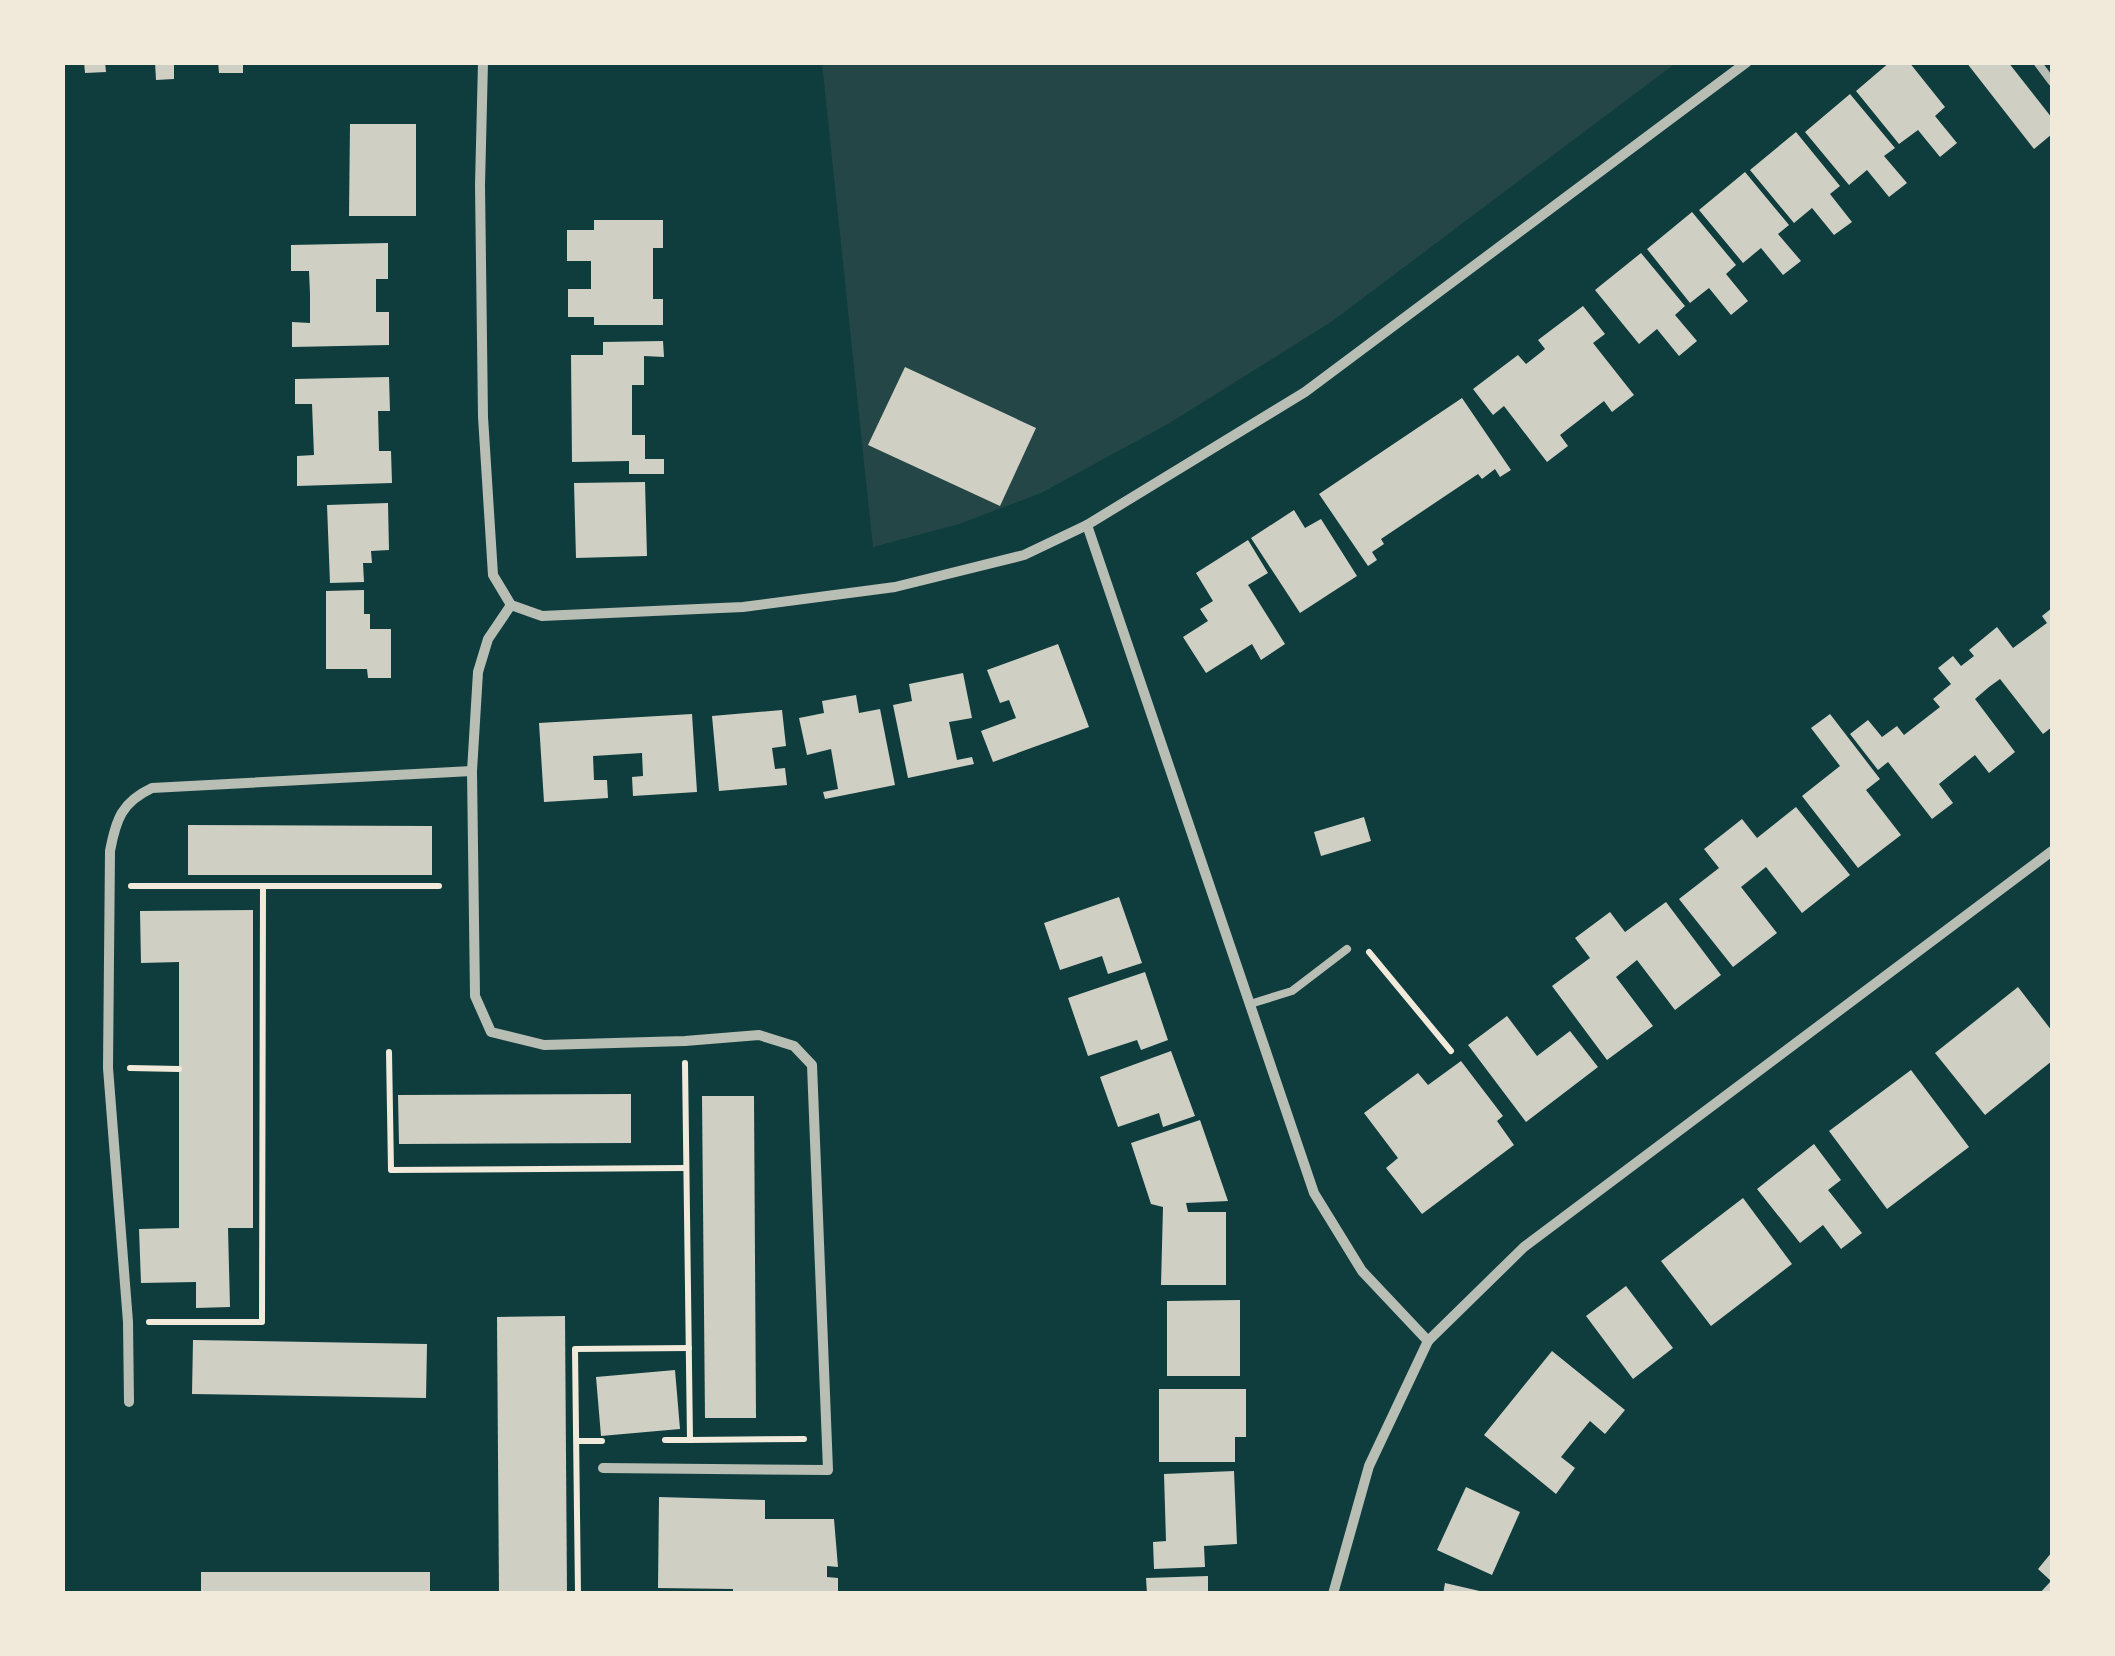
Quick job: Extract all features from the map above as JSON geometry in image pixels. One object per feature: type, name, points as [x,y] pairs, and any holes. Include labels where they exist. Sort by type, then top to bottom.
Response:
[{"type":"street","points":[[483,62],[483,417],[493,574],[512,604],[542,616],[743,607],[894,587],[1024,555],[1088,526],[1305,392],[1747,62]]},
{"type":"street","points":[[1088,526],[1314,1193],[1362,1271],[1428,1341]]},
{"type":"street","points":[[512,604],[488,639],[478,672],[472,772],[475,996],[491,1032],[544,1045],[685,1042],[759,1035],[794,1046],[812,1065],[828,1470],[602,1468]]},
{"type":"street","points":[[129,1402],[128,1322],[108,1068],[110,851],[116,817],[132,797],[152,788],[472,772]]},
{"type":"street","points":[[1333,1594],[1370,1466],[1428,1341],[1524,1248],[2052,851]]},
{"type":"lane","points":[[2037,62],[2052,82]]},
{"type":"lane","points":[[1250,1004],[1292,992],[1347,949]]},
{"type":"path","points":[[110,886],[440,886]]},
{"type":"path","points":[[128,1322],[262,1322],[263,886]]},
{"type":"path","points":[[1347,949],[1358,938],[1451,1052]]},
{"type":"path","points":[[685,1042],[690,1440]]},
{"type":"path","points":[[389,1052],[390,1170],[686,1168]]},
{"type":"path","points":[[108,1068],[179,1069]]},
{"type":"path","points":[[253,1069],[262,1068]]},
{"type":"path","points":[[578,1594],[576,1349],[688,1348]]},
{"type":"path","points":[[652,1440],[828,1438]]},
{"type":"path","points":[[576,1441],[614,1441]]},
{"type":"shaded area","points":[[822,63],[1676,63],[1331,322],[1168,424],[1041,493],[959,524],[873,547]]},
{"type":"building","points":[[84,62],[105,62],[106,72],[85,73]]},
{"type":"building","points":[[155,62],[174,62],[174,79],[156,80]]},
{"type":"building","points":[[218,62],[243,62],[243,73],[219,73]]},
{"type":"building","points":[[1890,62],[1909,62],[1945,107],[1935,116],[1957,143],[1940,157],[1918,130],[1899,144],[1856,91]]},
{"type":"building","points":[[1966,62],[2008,62],[2052,118],[2052,134],[2034,149]]},
{"type":"building","points":[[1850,94],[1895,148],[1884,156],[1907,183],[1889,197],[1867,170],[1849,185],[1805,132]]},
{"type":"building","points":[[350,124],[416,124],[416,216],[349,216]]},
{"type":"building","points":[[1796,132],[1840,186],[1830,194],[1852,222],[1834,235],[1812,208],[1794,223],[1750,170]]},
{"type":"building","points":[[1745,172],[1789,225],[1778,234],[1801,261],[1783,275],[1761,248],[1743,263],[1699,210]]},
{"type":"building","points":[[1692,212],[1736,265],[1726,274],[1748,301],[1731,315],[1709,288],[1690,303],[1647,249]]},
{"type":"building","points":[[594,220],[663,220],[663,248],[653,248],[653,299],[663,299],[663,325],[594,325],[594,317],[568,317],[568,289],[591,289],[591,261],[567,261],[567,230],[594,230]]},
{"type":"building","points":[[388,243],[388,279],[376,279],[376,312],[389,312],[389,345],[292,347],[292,322],[310,323],[310,294],[309,271],[291,271],[291,245]]},
{"type":"building","points":[[1641,253],[1685,306],[1675,315],[1697,341],[1679,356],[1657,329],[1639,344],[1595,290]]},
{"type":"building","points":[[1583,306],[1605,334],[1593,343],[1634,395],[1612,412],[1604,401],[1560,435],[1568,446],[1547,462],[1504,406],[1493,415],[1473,389],[1518,355],[1526,364],[1545,349],[1538,340]]},
{"type":"building","points":[[663,341],[664,357],[644,356],[644,385],[632,385],[632,435],[645,435],[645,459],[664,459],[664,474],[629,474],[629,461],[572,462],[571,355],[603,355],[603,342]]},
{"type":"building","points":[[905,367],[1036,428],[1000,506],[868,445]]},
{"type":"building","points":[[389,377],[390,411],[378,411],[379,451],[391,451],[392,483],[297,486],[297,456],[314,455],[312,404],[295,404],[295,379]]},
{"type":"building","points":[[1462,398],[1511,470],[1500,477],[1495,469],[1482,479],[1478,474],[1381,539],[1384,544],[1372,552],[1377,560],[1368,566],[1319,494]]},
{"type":"building","points":[[645,482],[647,556],[576,558],[574,483]]},
{"type":"building","points":[[388,503],[389,550],[371,551],[372,563],[363,563],[364,582],[330,583],[327,505]]},
{"type":"building","points":[[1294,510],[1305,528],[1321,519],[1357,576],[1300,613],[1251,538]]},
{"type":"building","points":[[1248,540],[1268,573],[1248,585],[1285,644],[1261,660],[1252,644],[1206,673],[1183,637],[1208,621],[1200,609],[1213,601],[1196,573]]},
{"type":"building","points":[[364,590],[364,614],[370,614],[370,629],[391,629],[391,678],[368,678],[367,669],[326,669],[326,591]]},
{"type":"building","points":[[2052,608],[2052,727],[2043,734],[2000,679],[1989,687],[1975,699],[2015,752],[1989,773],[1975,755],[1939,784],[1953,803],[1932,819],[1888,762],[1878,770],[1850,734],[1868,720],[1882,737],[1897,726],[1904,735],[1940,707],[1933,699],[1951,684],[1938,668],[1953,656],[1961,666],[1974,656],[1969,650],[1997,627],[2013,648],[2047,623],[2042,616]]},
{"type":"building","points":[[1058,644],[1089,727],[993,762],[981,731],[1016,718],[1009,700],[1000,703],[987,670]]},
{"type":"building","points":[[963,673],[972,718],[949,722],[957,760],[972,757],[974,764],[908,778],[893,705],[912,701],[909,684]]},
{"type":"building","points":[[856,695],[859,713],[880,709],[895,785],[825,799],[823,792],[838,789],[831,749],[807,755],[799,718],[824,713],[822,701]]},
{"type":"building","points":[[782,710],[786,746],[772,748],[775,769],[785,768],[787,785],[719,791],[712,716]]},
{"type":"building","points":[[692,714],[697,792],[633,796],[632,777],[643,776],[642,753],[593,756],[594,780],[607,780],[608,798],[544,802],[539,723]]},
{"type":"building","points":[[1830,714],[1880,779],[1866,790],[1901,835],[1858,868],[1802,796],[1840,766],[1811,728]]},
{"type":"building","points":[[1796,807],[1850,875],[1802,913],[1766,867],[1741,887],[1777,933],[1733,967],[1679,899],[1719,868],[1704,849],[1742,819],[1757,838]]},
{"type":"building","points":[[1364,817],[1371,841],[1321,856],[1314,832]]},
{"type":"building","points":[[188,825],[432,826],[432,875],[188,875]]},
{"type":"building","points":[[1119,897],[1142,963],[1108,974],[1102,956],[1060,970],[1044,923]]},
{"type":"building","points":[[1666,902],[1721,975],[1675,1010],[1637,960],[1616,977],[1653,1026],[1607,1060],[1552,986],[1590,958],[1575,938],[1610,912],[1625,932]]},
{"type":"building","points":[[253,910],[253,1228],[228,1228],[230,1307],[196,1308],[196,1282],[141,1283],[139,1229],[179,1228],[179,962],[141,963],[140,911]]},
{"type":"building","points":[[1145,972],[1168,1040],[1141,1050],[1137,1040],[1088,1056],[1068,998]]},
{"type":"building","points":[[2018,987],[2052,1031],[2052,1061],[1985,1115],[1935,1053]]},
{"type":"building","points":[[1507,1016],[1537,1056],[1570,1031],[1598,1067],[1526,1122],[1468,1045]]},
{"type":"building","points":[[1171,1051],[1195,1116],[1163,1127],[1159,1113],[1118,1127],[1100,1077]]},
{"type":"building","points":[[1461,1061],[1503,1116],[1497,1121],[1514,1145],[1422,1214],[1386,1168],[1398,1158],[1364,1113],[1418,1073],[1428,1085]]},
{"type":"building","points":[[1911,1070],[1969,1147],[1887,1209],[1829,1131]]},
{"type":"building","points":[[631,1094],[631,1143],[399,1144],[398,1095]]},
{"type":"building","points":[[702,1096],[754,1096],[756,1418],[705,1418]]},
{"type":"building","points":[[1200,1120],[1228,1201],[1186,1203],[1188,1212],[1226,1212],[1226,1285],[1161,1285],[1163,1207],[1151,1204],[1131,1143]]},
{"type":"building","points":[[1814,1144],[1841,1180],[1828,1190],[1862,1233],[1841,1249],[1823,1225],[1800,1243],[1757,1189]]},
{"type":"building","points":[[1743,1198],[1792,1264],[1711,1326],[1661,1261]]},
{"type":"building","points":[[1626,1286],[1673,1348],[1633,1379],[1586,1316]]},
{"type":"building","points":[[1240,1300],[1240,1376],[1167,1376],[1167,1301]]},
{"type":"building","points":[[565,1316],[567,1594],[499,1594],[497,1317]]},
{"type":"building","points":[[193,1340],[427,1344],[426,1398],[192,1394]]},
{"type":"building","points":[[1552,1351],[1625,1410],[1605,1434],[1590,1421],[1561,1457],[1575,1468],[1556,1494],[1484,1435]]},
{"type":"building","points":[[675,1370],[680,1429],[601,1436],[596,1377]]},
{"type":"building","points":[[1159,1389],[1246,1389],[1246,1437],[1235,1437],[1235,1462],[1159,1462]]},
{"type":"building","points":[[1234,1471],[1237,1544],[1204,1546],[1205,1567],[1154,1569],[1153,1542],[1166,1541],[1164,1474]]},
{"type":"building","points":[[1466,1487],[1520,1512],[1492,1575],[1437,1550]]},
{"type":"building","points":[[659,1497],[765,1500],[765,1519],[834,1519],[838,1567],[827,1566],[827,1577],[838,1578],[838,1594],[733,1594],[733,1589],[658,1588]]},
{"type":"building","points":[[2052,1552],[2052,1594],[2039,1594],[2051,1581],[2038,1569]]},
{"type":"building","points":[[201,1572],[430,1572],[430,1594],[201,1594]]},
{"type":"building","points":[[1208,1576],[1208,1594],[1147,1594],[1146,1578]]},
{"type":"building","points":[[1445,1583],[1484,1592],[1484,1594],[1443,1594]]}]
